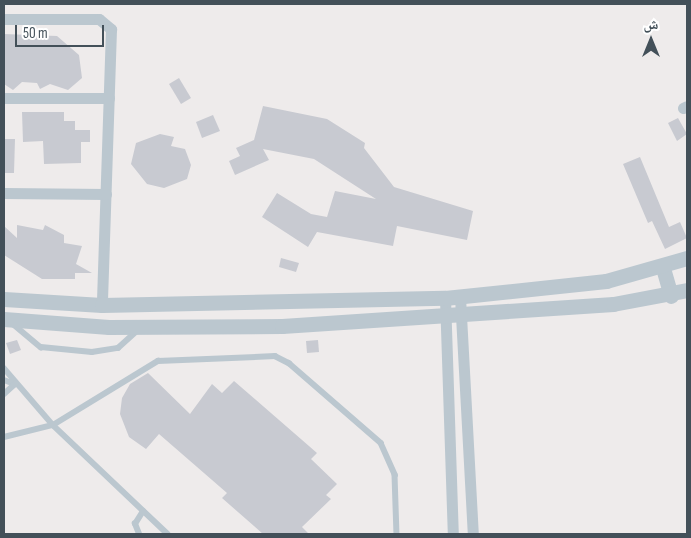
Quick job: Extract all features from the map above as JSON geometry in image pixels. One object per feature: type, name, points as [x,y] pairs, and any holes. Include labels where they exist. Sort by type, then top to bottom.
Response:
[{"type":"street","points":[[4,19],[104,21],[112,34],[102,305]]},
{"type":"street","points":[[4,98],[109,98]]},
{"type":"street","points":[[4,193],[106,194]]},
{"type":"street","points":[[4,299],[102,305],[452,298],[606,282],[663,268],[687,258]]},
{"type":"street","points":[[663,268],[671,296]]},
{"type":"street","points":[[6,320],[142,326],[446,318],[671,296],[687,290]]},
{"type":"street","points":[[452,298],[461,317],[473,534]]},
{"type":"street","points":[[452,298],[446,318],[453,534]]},
{"type":"lane","points":[[6,320],[41,347],[92,352],[118,348],[142,326]]},
{"type":"lane","points":[[4,437],[54,425],[150,363],[275,356],[290,363],[381,444],[395,475],[397,534]]},
{"type":"lane","points":[[4,368],[16,384],[54,425],[168,534]]},
{"type":"lane","points":[[4,380],[16,384]]},
{"type":"lane","points":[[4,394],[16,384]]},
{"type":"lane","points":[[139,534],[135,524],[143,511]]},
{"type":"building","points":[[4,34],[57,36],[79,55],[82,78],[68,90],[50,84],[40,89],[37,83],[22,82],[13,90],[4,84]]},
{"type":"building","points":[[179,78],[191,98],[181,104],[169,84]]},
{"type":"building","points":[[263,106],[327,119],[365,143],[364,148],[394,187],[473,211],[467,240],[397,226],[393,246],[317,232],[308,247],[262,217],[277,193],[311,214],[327,217],[335,191],[376,199],[314,159],[263,149],[269,160],[235,175],[229,161],[240,156],[236,148],[254,140]]},
{"type":"building","points":[[22,112],[64,112],[64,121],[75,121],[75,130],[90,130],[90,142],[81,142],[81,163],[44,164],[43,141],[23,142]]},
{"type":"building","points":[[213,115],[220,131],[202,138],[196,122]]},
{"type":"building","points":[[678,118],[687,134],[677,141],[668,123]]},
{"type":"building","points":[[160,134],[174,137],[171,146],[185,149],[191,165],[187,179],[164,188],[147,184],[131,164],[136,143]]},
{"type":"building","points":[[4,139],[15,139],[14,173],[4,173]]},
{"type":"building","points":[[640,157],[669,227],[680,222],[687,238],[665,249],[652,221],[648,223],[623,164]]},
{"type":"building","points":[[17,225],[43,230],[45,225],[64,235],[64,243],[82,246],[76,264],[92,273],[75,273],[75,279],[42,279],[4,255],[4,226],[17,238]]},
{"type":"building","points":[[281,258],[299,263],[296,272],[279,267]]},
{"type":"building","points":[[17,340],[21,350],[10,354],[6,343]]},
{"type":"building","points":[[318,340],[319,352],[307,353],[306,341]]},
{"type":"building","points":[[148,373],[190,414],[212,384],[222,393],[234,381],[317,453],[311,459],[337,484],[326,495],[331,499],[302,527],[309,534],[263,534],[222,498],[227,493],[159,434],[146,449],[129,437],[120,414],[122,398],[130,384]]}]
